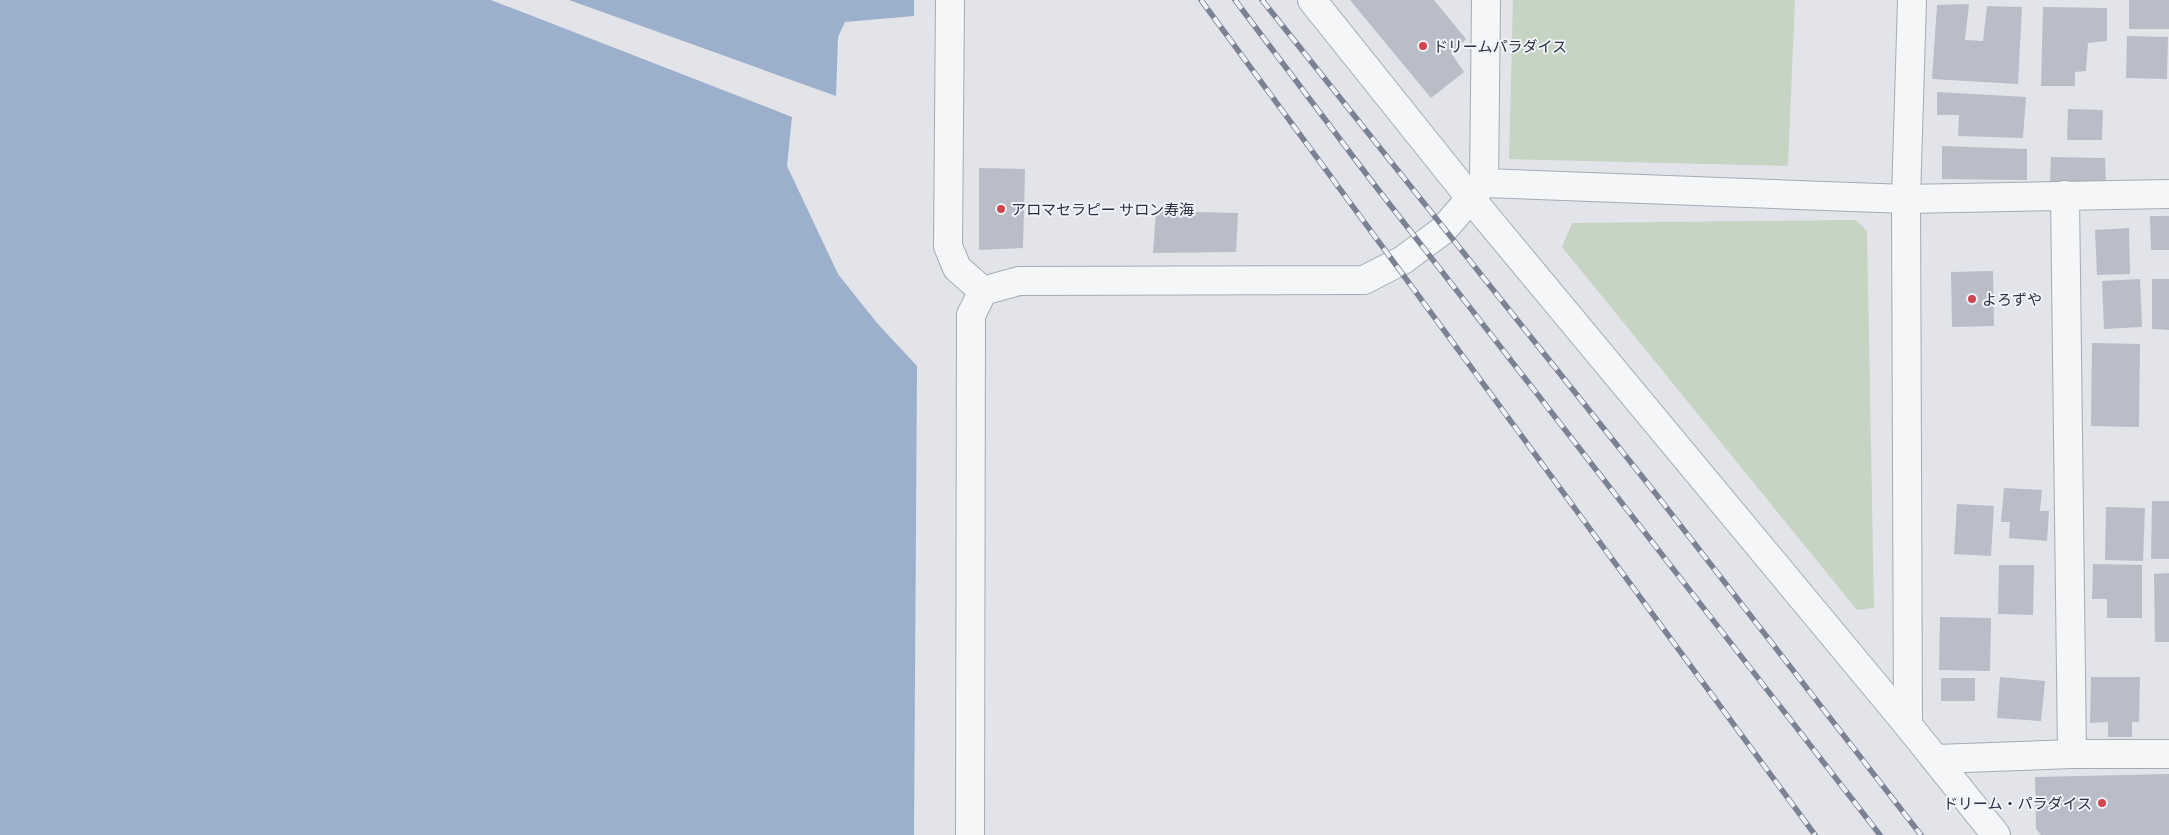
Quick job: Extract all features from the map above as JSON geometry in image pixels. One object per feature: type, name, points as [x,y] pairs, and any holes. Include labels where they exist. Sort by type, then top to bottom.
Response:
[{"type":"street","points":[[950,0],[948,246],[957,268],[984,291]]},
{"type":"street","points":[[1312,0],[1478,191],[1936,758],[1996,835]]},
{"type":"street","points":[[970,835],[971,315],[984,291],[1019,281],[1364,280],[1403,260],[1442,232],[1478,191],[1486,0]]},
{"type":"street","points":[[1908,724],[1906,199],[1912,0]]},
{"type":"street","points":[[1478,191],[1906,199],[2169,194]]},
{"type":"street","points":[[2065,195],[2072,754]]},
{"type":"street","points":[[1936,758],[2072,754],[2169,754]]},
{"type":"green space","points":[[1513,0],[1795,0],[1788,166],[1509,159]]},
{"type":"green space","points":[[1856,220],[1867,231],[1874,608],[1857,610],[1562,247],[1572,223]]},
{"type":"water","points":[[0,0],[491,0],[792,117],[787,166],[838,274],[877,323],[917,366],[914,835],[0,835]]},
{"type":"water","points":[[569,0],[914,0],[914,16],[845,22],[838,37],[836,96]]},
{"type":"building","name":"ドリームパラダイス","points":[[1350,0],[1434,0],[1466,39],[1451,53],[1464,72],[1431,98]]},
{"type":"building","points":[[2129,0],[2169,0],[2169,29],[2129,29]]},
{"type":"building","points":[[1969,4],[1965,40],[1983,41],[1987,6],[2022,7],[2018,84],[1932,79],[1937,5]]},
{"type":"building","points":[[2043,7],[2107,8],[2107,41],[2088,43],[2086,71],[2075,72],[2075,86],[2041,86]]},
{"type":"building","points":[[2127,36],[2168,37],[2167,79],[2126,78]]},
{"type":"building","points":[[1937,92],[2026,97],[2023,138],[1958,136],[1959,115],[1937,115]]},
{"type":"building","points":[[2068,109],[2103,110],[2102,140],[2067,140]]},
{"type":"building","points":[[1942,146],[2027,149],[2027,180],[1942,179]]},
{"type":"building","points":[[2051,157],[2105,158],[2106,185],[2050,184]]},
{"type":"building","name":"アロマセラピー サロン寿海","points":[[979,168],[1025,169],[1023,248],[979,250]]},
{"type":"building","points":[[1156,211],[1238,213],[1236,252],[1153,253]]},
{"type":"building","points":[[2150,216],[2169,216],[2169,250],[2151,250]]},
{"type":"building","points":[[2129,228],[2130,274],[2097,275],[2095,230]]},
{"type":"building","name":"よろずや","points":[[1993,271],[1994,326],[1952,327],[1951,272]]},
{"type":"building","points":[[2140,279],[2142,327],[2104,329],[2102,281]]},
{"type":"building","points":[[2152,279],[2169,279],[2169,330],[2152,329]]},
{"type":"building","points":[[2092,343],[2140,344],[2139,427],[2091,426]]},
{"type":"building","points":[[2004,488],[2042,490],[2040,511],[2049,511],[2047,541],[2009,538],[2010,522],[2001,522]]},
{"type":"building","points":[[2152,501],[2169,501],[2169,559],[2151,559]]},
{"type":"building","points":[[1957,504],[1994,506],[1991,556],[1954,554]]},
{"type":"building","points":[[2106,507],[2145,508],[2143,561],[2105,560]]},
{"type":"building","points":[[2093,564],[2142,565],[2142,618],[2107,618],[2107,599],[2092,599]]},
{"type":"building","points":[[1999,565],[2034,565],[2033,615],[1998,614]]},
{"type":"building","points":[[2169,573],[2169,642],[2155,642],[2154,574]]},
{"type":"building","points":[[1940,617],[1991,618],[1990,671],[1939,670]]},
{"type":"building","points":[[2000,677],[2045,681],[2041,721],[1997,718]]},
{"type":"building","points":[[2091,677],[2140,677],[2139,722],[2132,722],[2132,737],[2108,737],[2108,722],[2090,723]]},
{"type":"building","points":[[1941,678],[1975,678],[1975,701],[1941,701]]},
{"type":"building","name":"ドリーム・パラダイス","points":[[2169,774],[2169,835],[2041,835],[2036,829],[2035,777]]},
{"type":"railway","points":[[1201,0],[1815,835]]},
{"type":"railway","points":[[1235,0],[1370,179],[1880,835]]},
{"type":"railway","points":[[1262,0],[1656,494],[1921,835]]},
{"type":"place","name":"ドリームパラダイス","points":[[1423,46]]},
{"type":"place","name":"アロマセラピー サロン寿海","points":[[1001,209]]},
{"type":"place","name":"よろずや","points":[[1972,299]]},
{"type":"place","name":"ドリーム・パラダイス","points":[[2102,803]]}]
